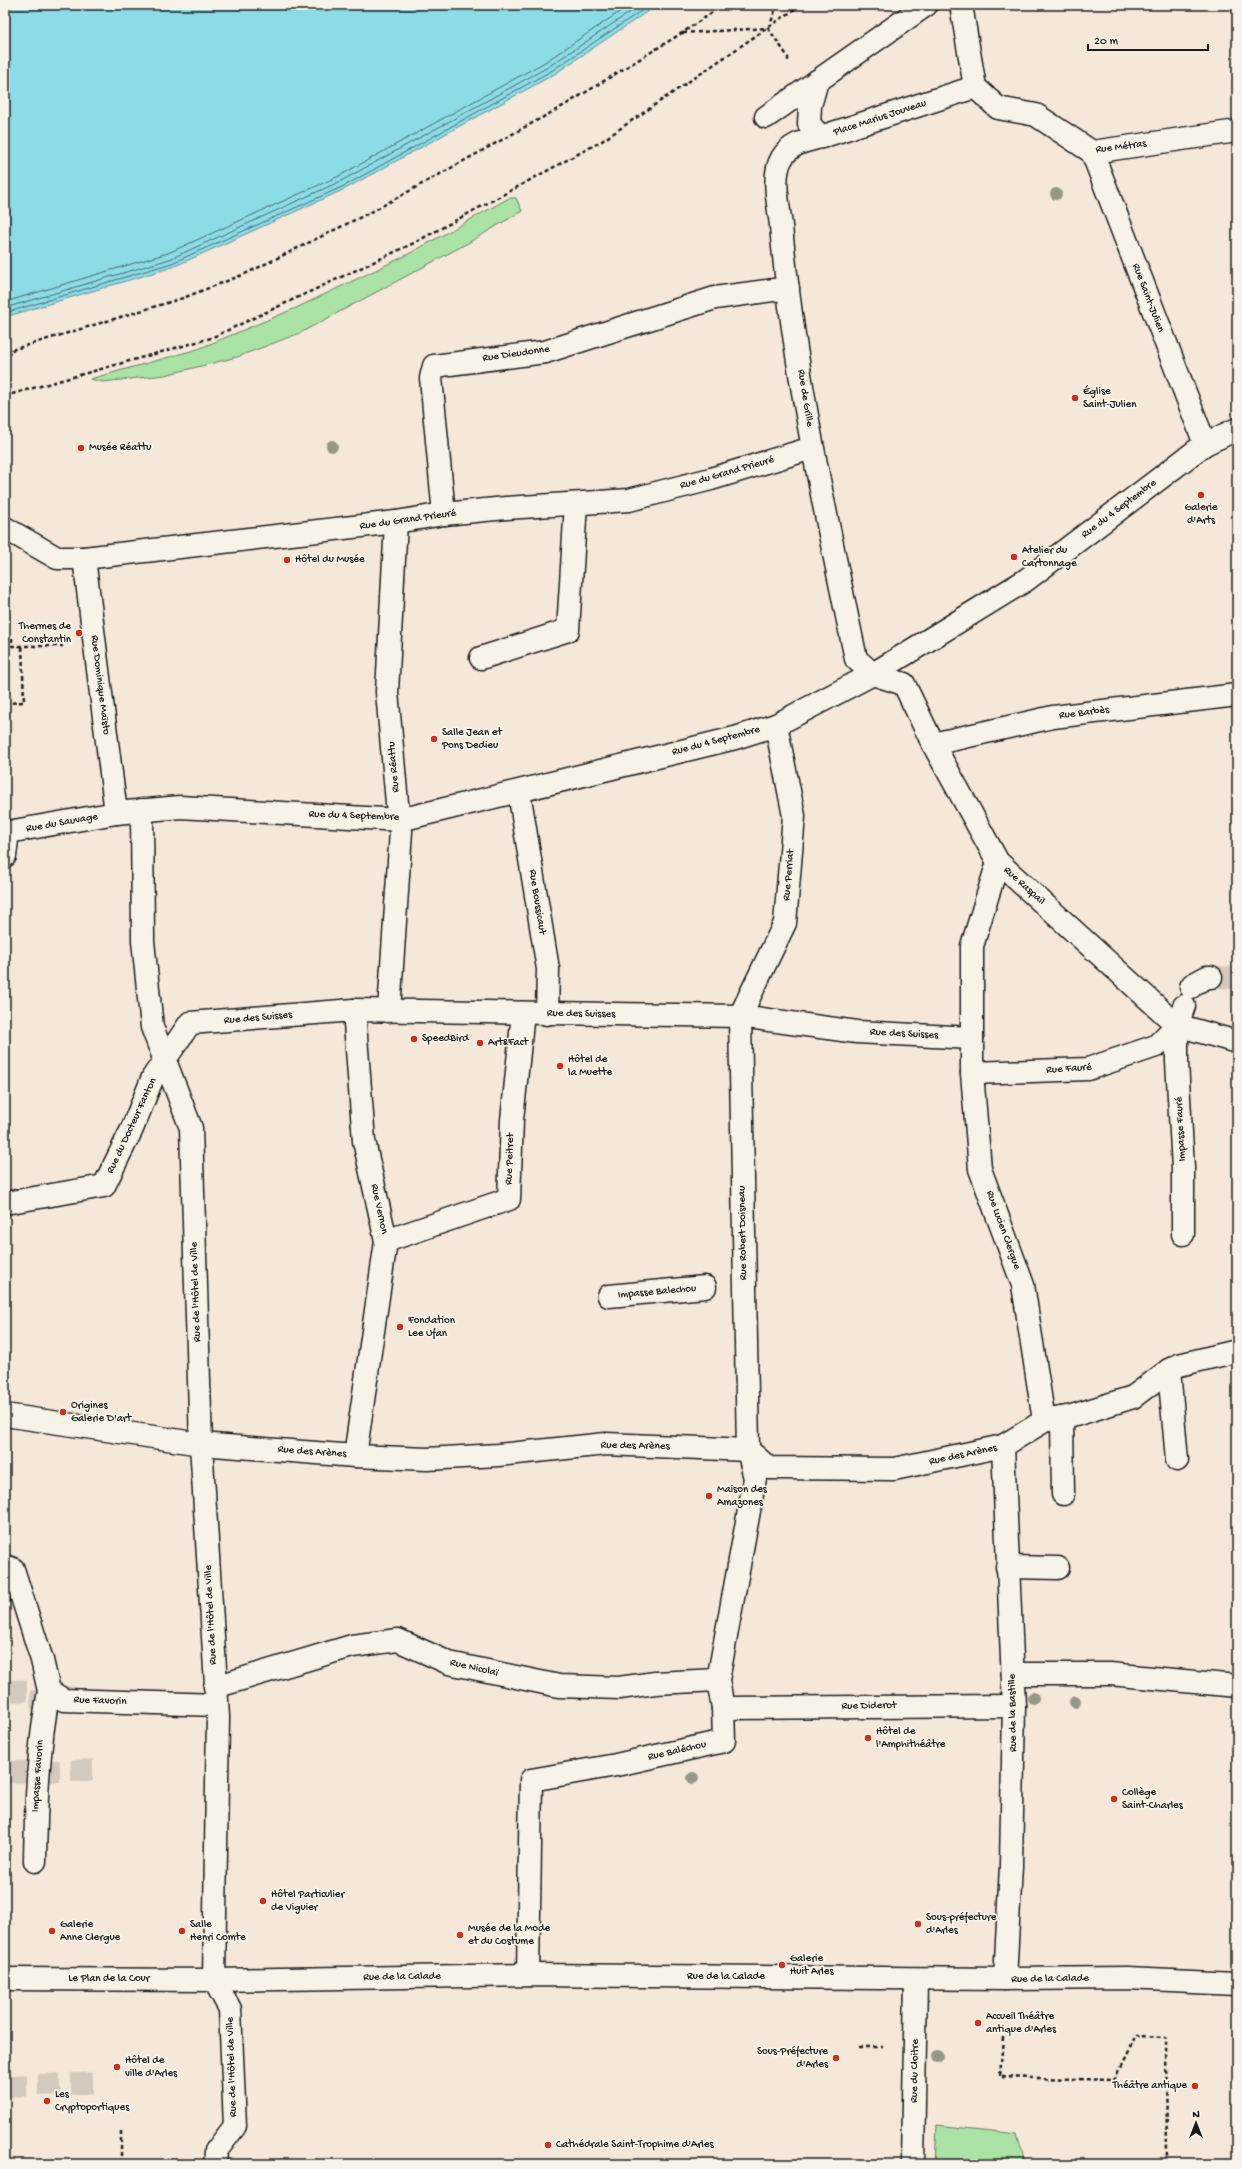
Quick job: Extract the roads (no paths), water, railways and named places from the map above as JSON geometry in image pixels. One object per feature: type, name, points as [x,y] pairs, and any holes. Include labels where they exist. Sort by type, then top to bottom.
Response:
[{"type":"street","points":[[766,117],[926,5]]},
{"type":"street","points":[[961,5],[975,87]]},
{"type":"street","name":"Place Marius Jouveau","points":[[817,81],[810,106],[809,124],[821,137],[975,87]]},
{"type":"street","name":"Rue Métras","points":[[975,87],[998,108],[1036,115],[1092,152],[1237,131]]},
{"type":"street","name":"Rue de Grille","points":[[821,137],[794,145],[782,158],[777,173],[788,288],[812,448],[856,659],[873,674]]},
{"type":"street","name":"Rue Saint-Julien","points":[[1092,152],[1205,444]]},
{"type":"street","name":"Rue Dieudonne","points":[[444,514],[431,378],[434,366],[545,352],[715,298],[788,288]]},
{"type":"street","name":"Rue du 4 Septembre","points":[[116,813],[180,807],[400,820],[727,740],[776,725],[873,674],[1026,580],[1205,444],[1237,429]]},
{"type":"street","name":"Rue du Grand Prieuré","points":[[5,528],[57,558],[84,558],[396,522],[444,514],[506,508],[629,500],[711,479],[812,448]]},
{"type":"street","points":[[481,658],[568,630],[576,504]]},
{"type":"street","name":"Rue Réattu","points":[[389,1011],[401,832],[387,692],[396,522]]},
{"type":"street","name":"Rue Dominique Maïsto","points":[[84,558],[116,813]]},
{"type":"street","name":"Rue Raspail","points":[[873,674],[904,684],[933,744],[998,862],[1194,994],[1237,1042]]},
{"type":"street","name":"Rue Barbès","points":[[933,744],[1053,717],[1237,695]]},
{"type":"street","name":"Rue Perriat","points":[[740,1016],[785,923],[794,816],[776,725]]},
{"type":"street","name":"Rue Boussicaut","points":[[519,792],[548,969],[546,1014]]},
{"type":"street","points":[[142,810],[143,941],[152,1027],[164,1061]]},
{"type":"street","name":"Rue du Sauvage","points":[[5,856],[8,832],[116,813]]},
{"type":"street","name":"Rue Lucien Clergue","points":[[998,862],[972,946],[972,1073],[980,1169],[1023,1285],[1053,1420],[1063,1494]]},
{"type":"street","name":"Rue Fauré","points":[[972,1073],[1088,1069],[1156,1046],[1194,994]]},
{"type":"street","name":"Impasse Fauré","points":[[1183,1234],[1183,1168],[1177,1062],[1194,994]]},
{"type":"street","name":"Rue des Suisses","points":[[190,1023],[354,1010],[740,1016],[858,1032],[972,1038]]},
{"type":"street","name":"Rue Vernon","points":[[354,1010],[364,1141],[386,1241],[355,1456]]},
{"type":"street","name":"Rue Peitret","points":[[386,1241],[509,1199],[512,1120],[523,1013]]},
{"type":"street","name":"Rue Robert Doisneau","points":[[740,1016],[739,1284],[748,1450]]},
{"type":"street","name":"Rue du Docteur Fanton","points":[[5,1203],[104,1186],[132,1129],[153,1077],[190,1023]]},
{"type":"street","name":"Rue de l'Hôtel de Ville","points":[[164,1061],[191,1128],[201,1444],[216,1696],[214,1980],[230,2010],[235,2126],[216,2151],[215,2164]]},
{"type":"street","name":"Impasse Balechou","points":[[609,1296],[705,1287]]},
{"type":"street","name":"Rue des Arènes","points":[[5,1415],[201,1444],[355,1456],[427,1459],[498,1455],[606,1444],[748,1450],[770,1468],[894,1469],[1004,1446],[1053,1420],[1133,1397],[1178,1365],[1237,1351]]},
{"type":"street","points":[[1169,1370],[1177,1460]]},
{"type":"street","name":"Rue de la Bastille","points":[[1004,1446],[1007,1567],[1014,1706],[1011,1866],[1005,1980]]},
{"type":"street","name":"Rue Baléchou","points":[[528,1976],[531,1780],[616,1765],[724,1741],[723,1708],[718,1680],[755,1478],[748,1450]]},
{"type":"street","points":[[5,1566],[13,1569],[42,1660],[49,1691]]},
{"type":"street","points":[[1007,1567],[1058,1568]]},
{"type":"street","name":"Rue Nicolaï","points":[[216,1696],[352,1646],[398,1640],[449,1663],[559,1686],[619,1688],[655,1683],[718,1680]]},
{"type":"street","points":[[1013,1674],[1110,1674],[1237,1686]]},
{"type":"street","name":"Rue Favorin","points":[[49,1691],[64,1700],[216,1696]]},
{"type":"street","name":"Impasse Favorin","points":[[35,1861],[36,1812],[41,1732],[49,1691]]},
{"type":"street","name":"Rue Diderot","points":[[723,1708],[1014,1706]]},
{"type":"street","name":"Rue de la Calade","points":[[214,1980],[528,1976],[1005,1980],[1127,1978],[1237,1982]]},
{"type":"street","name":"Rue du Cloitre","points":[[913,2164],[916,1979]]},
{"type":"street","name":"Le Plan de la Cour","points":[[5,1980],[214,1980]]},
{"type":"water","points":[[5,5],[657,5],[553,75],[345,189],[173,267],[5,317]]},
{"type":"tunnel","points":[[1211,977],[1237,978]]},
{"type":"tunnel","points":[[5,1691],[41,1690],[42,1717]]},
{"type":"tunnel","points":[[5,1772],[103,1770]]},
{"type":"tunnel","points":[[5,2086],[98,2083]]},
{"type":"place","name":"Église Saint-Julien","points":[[1075,398]]},
{"type":"place","name":"Musée Réattu","points":[[81,448]]},
{"type":"place","name":"Galerie d'Arts","points":[[1201,495]]},
{"type":"place","name":"Atelier du Cartonnage","points":[[1014,557]]},
{"type":"place","name":"Hôtel du Musée","points":[[287,560]]},
{"type":"place","name":"Thermes de Constantin","points":[[79,633]]},
{"type":"place","name":"Salle Jean et Pons Dedieu","points":[[434,739]]},
{"type":"place","name":"SpeedBird","points":[[414,1039]]},
{"type":"place","name":"Art&Fact","points":[[480,1043]]},
{"type":"place","name":"Hôtel de la Muette","points":[[560,1066]]},
{"type":"place","name":"Fondation Lee Ufan","points":[[400,1327]]},
{"type":"place","name":"Origines Galerie D'art","points":[[63,1412]]},
{"type":"place","name":"Maison des Amazones","points":[[709,1496]]},
{"type":"place","name":"Hôtel de l'Amphithéâtre","points":[[868,1738]]},
{"type":"place","name":"Collège Saint-Charles","points":[[1114,1799]]},
{"type":"place","name":"Hôtel Particulier de Viguier","points":[[263,1901]]},
{"type":"place","name":"Sous-préfecture d'Arles","points":[[918,1924]]},
{"type":"place","name":"Galerie Anne Clergue","points":[[52,1931]]},
{"type":"place","name":"Salle Henri Comte","points":[[182,1931]]},
{"type":"place","name":"Musée de la Mode et du Costume","points":[[460,1935]]},
{"type":"place","name":"Galerie Huit Arles","points":[[782,1965]]},
{"type":"place","name":"Accueil Théâtre antique d'Arles","points":[[978,2023]]},
{"type":"place","name":"Sous-Préfecture d'Arles","points":[[836,2058]]},
{"type":"place","name":"Hôtel de ville d'Arles","points":[[117,2067]]},
{"type":"place","name":"Théâtre antique","points":[[1195,2086]]},
{"type":"place","name":"Les Cryptoportiques","points":[[47,2101]]},
{"type":"place","name":"Cathédrale Saint-Trophime d'Arles","points":[[548,2145]]}]
